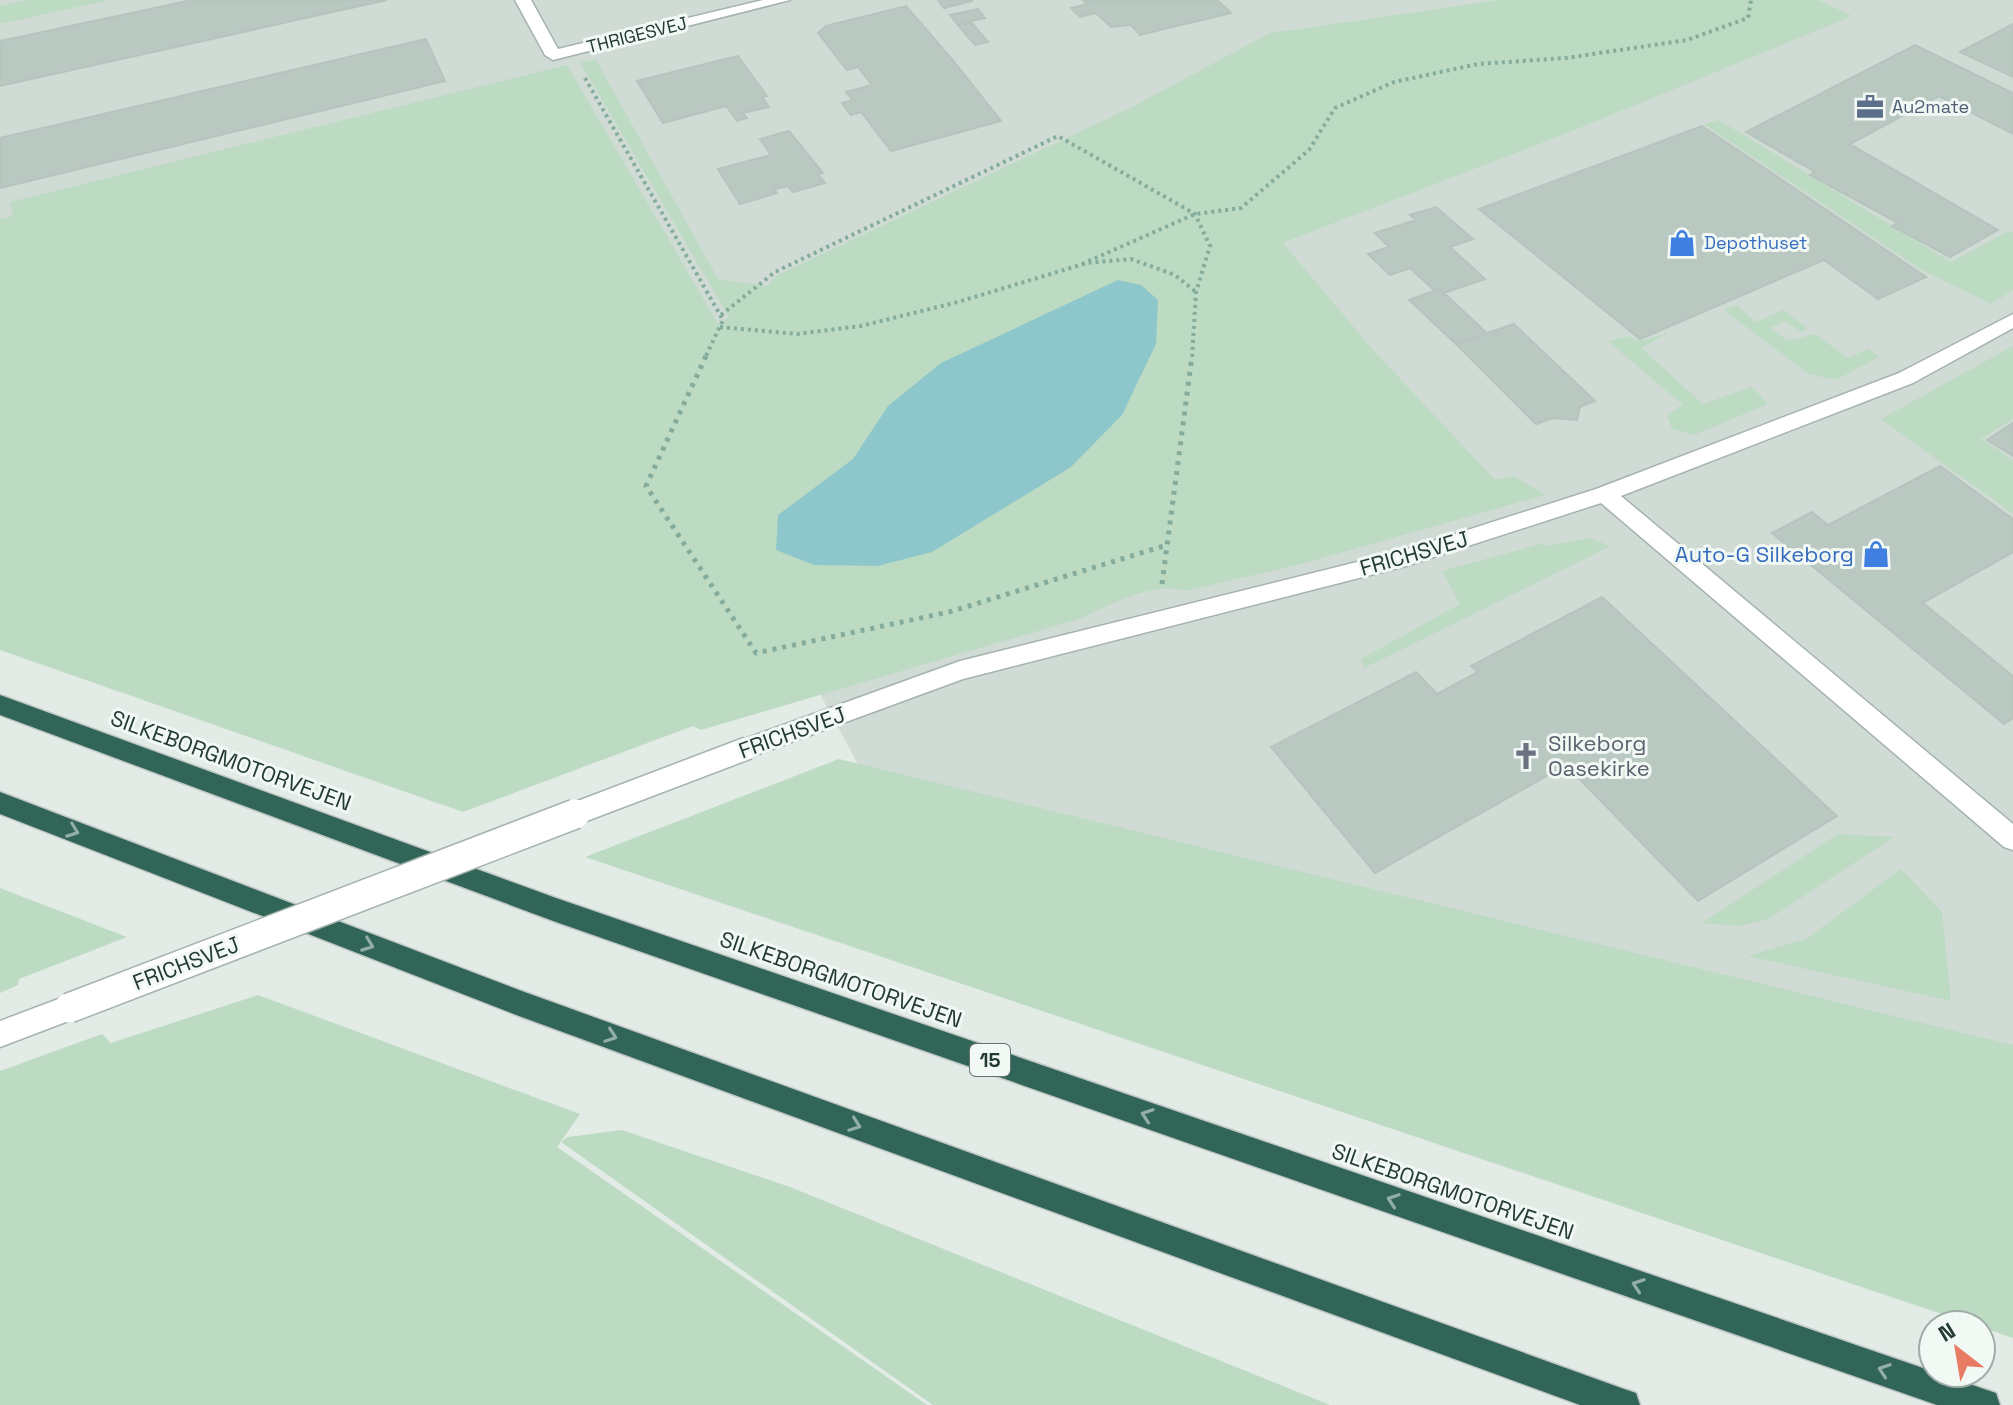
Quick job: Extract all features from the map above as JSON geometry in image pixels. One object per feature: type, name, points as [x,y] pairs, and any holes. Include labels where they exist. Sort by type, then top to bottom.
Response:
[{"type":"highway","name":"SILKEBORGMOTORVEJEN","points":[[0,705],[556,910],[1984,1405]]},
{"type":"highway","points":[[0,803],[519,1003],[1624,1405]]},
{"type":"street","name":"THRIGESVEJ","points":[[523,0],[553,55],[782,0]]},
{"type":"street","name":"FRICHSVEJ","points":[[0,1034],[960,670],[1406,558],[1604,494],[1906,378],[2013,320]]},
{"type":"street","points":[[1604,494],[2013,839]]},
{"type":"path","points":[[720,327],[797,334],[861,326],[958,302],[1082,264],[1195,214],[1241,208],[1309,150],[1335,108],[1394,82],[1478,64],[1566,58],[1687,40],[1748,18],[1751,0]]},
{"type":"path","points":[[569,51],[721,315],[720,327],[646,486],[756,653],[949,612],[1167,545]]},
{"type":"path","points":[[721,315],[775,272],[1058,136],[1195,214],[1210,246],[1196,292],[1192,360],[1158,620]]},
{"type":"path","points":[[1082,264],[1131,259],[1175,275],[1196,292]]},
{"type":"shaded area","points":[[0,0],[1497,0],[1270,33],[1283,243],[1563,135],[1851,16],[1819,0],[2013,0],[2013,1052],[868,783],[499,98],[0,237]]},
{"type":"green space","points":[[26,0],[109,0],[0,24],[0,6]]},
{"type":"green space","points":[[1497,0],[1819,0],[1852,16],[1563,135],[1283,243],[1374,351],[1495,480],[1514,476],[1545,495],[1297,565],[1186,591],[1147,591],[1082,618],[701,730],[693,726],[463,812],[0,650],[0,219],[13,216],[10,202],[567,65],[718,324],[729,317],[580,62],[596,60],[718,279],[768,286],[776,276],[1132,107],[1270,33]]},
{"type":"green space","points":[[1719,120],[1951,262],[2009,231],[2013,233],[2013,290],[1991,304],[1920,269],[1704,124]]},
{"type":"green space","points":[[1736,305],[1756,322],[1783,310],[1807,328],[1801,332],[1785,321],[1770,328],[1788,341],[1815,334],[1848,358],[1868,349],[1879,357],[1836,380],[1809,374],[1724,310]]},
{"type":"green space","points":[[1667,334],[1641,348],[1703,404],[1752,387],[1768,404],[1694,435],[1672,429],[1667,415],[1683,405],[1608,341],[1628,336],[1639,341]]},
{"type":"green space","points":[[2013,346],[2013,419],[1981,439],[2013,460],[2013,514],[1881,419]]},
{"type":"green space","points":[[1589,538],[1611,546],[1364,668],[1361,659],[1460,604],[1442,571],[1544,543],[1547,546]]},
{"type":"green space","points":[[839,759],[2013,1045],[2013,1338],[1997,1333],[1997,1309],[1927,1309],[585,857]]},
{"type":"green space","points":[[1838,834],[1894,837],[1770,918],[1740,926],[1702,923]]},
{"type":"green space","points":[[1901,869],[1942,912],[1951,1001],[1748,956],[1806,939]]},
{"type":"green space","points":[[0,888],[127,937],[19,979],[18,985],[0,993]]},
{"type":"green space","points":[[258,995],[580,1114],[557,1147],[927,1405],[0,1405],[0,1071],[102,1034],[111,1043]]},
{"type":"green space","points":[[622,1130],[790,1187],[1330,1405],[933,1405],[561,1142],[568,1137]]},
{"type":"water","points":[[1118,280],[1141,285],[1158,300],[1156,344],[1122,415],[1071,467],[932,552],[878,566],[814,565],[776,550],[778,515],[853,459],[888,406],[941,363]]},
{"type":"building","points":[[192,0],[387,0],[0,86],[0,41]]},
{"type":"building","points":[[938,0],[971,0],[972,1],[944,8]]},
{"type":"building","points":[[1083,0],[1217,0],[1231,13],[1140,35],[1131,25],[1111,27],[1096,13],[1080,17],[1071,8],[1087,4]]},
{"type":"building","points":[[906,6],[1001,121],[891,151],[861,112],[851,115],[842,103],[853,100],[846,92],[872,85],[858,67],[847,70],[818,33],[826,26]]},
{"type":"building","points":[[978,9],[985,18],[957,24],[950,15]]},
{"type":"building","points":[[971,22],[988,42],[975,45],[958,25]]},
{"type":"building","points":[[2013,24],[2013,77],[1960,52]]},
{"type":"building","points":[[426,39],[445,81],[0,188],[0,138]]},
{"type":"building","points":[[1915,45],[2013,93],[2013,134],[1939,96],[1850,144],[1998,230],[1950,257],[1892,226],[1898,223],[1810,175],[1815,172],[1746,132]]},
{"type":"building","points":[[738,56],[767,96],[762,97],[769,107],[743,113],[747,118],[737,121],[726,106],[663,123],[637,81]]},
{"type":"building","points":[[1702,126],[1926,277],[1878,299],[1824,260],[1640,339],[1479,209]]},
{"type":"building","points":[[789,131],[823,173],[818,174],[825,183],[793,192],[788,186],[774,189],[777,193],[740,204],[718,169],[771,155],[760,139]]},
{"type":"building","points":[[1436,207],[1473,239],[1450,247],[1485,279],[1444,293],[1439,289],[1435,291],[1410,268],[1390,275],[1368,254],[1389,247],[1375,233],[1416,220],[1410,215]]},
{"type":"building","points":[[1439,289],[1487,333],[1456,344],[1409,300]]},
{"type":"building","points":[[1514,324],[1595,401],[1580,407],[1577,420],[1553,418],[1536,424],[1456,344]]},
{"type":"building","points":[[2013,423],[2013,456],[1987,440]]},
{"type":"building","points":[[1940,466],[2013,519],[2013,552],[1923,603],[2013,676],[2013,718],[2004,724],[1772,533],[1812,512],[1828,525]]},
{"type":"building","name":"Silkeborg Oasekirke","points":[[1602,597],[1837,816],[1698,901],[1566,765],[1375,873],[1271,747],[1416,672],[1437,694],[1478,672],[1471,666]]},
{"type":"place","name":"Au2mate","points":[[1870,107]]},
{"type":"place","name":"Depothuset","points":[[1682,243]]},
{"type":"place","name":"Auto-G Silkeborg","points":[[1876,554]]},
{"type":"place","name":"Silkeborg Oasekirke","points":[[1526,756]]}]
